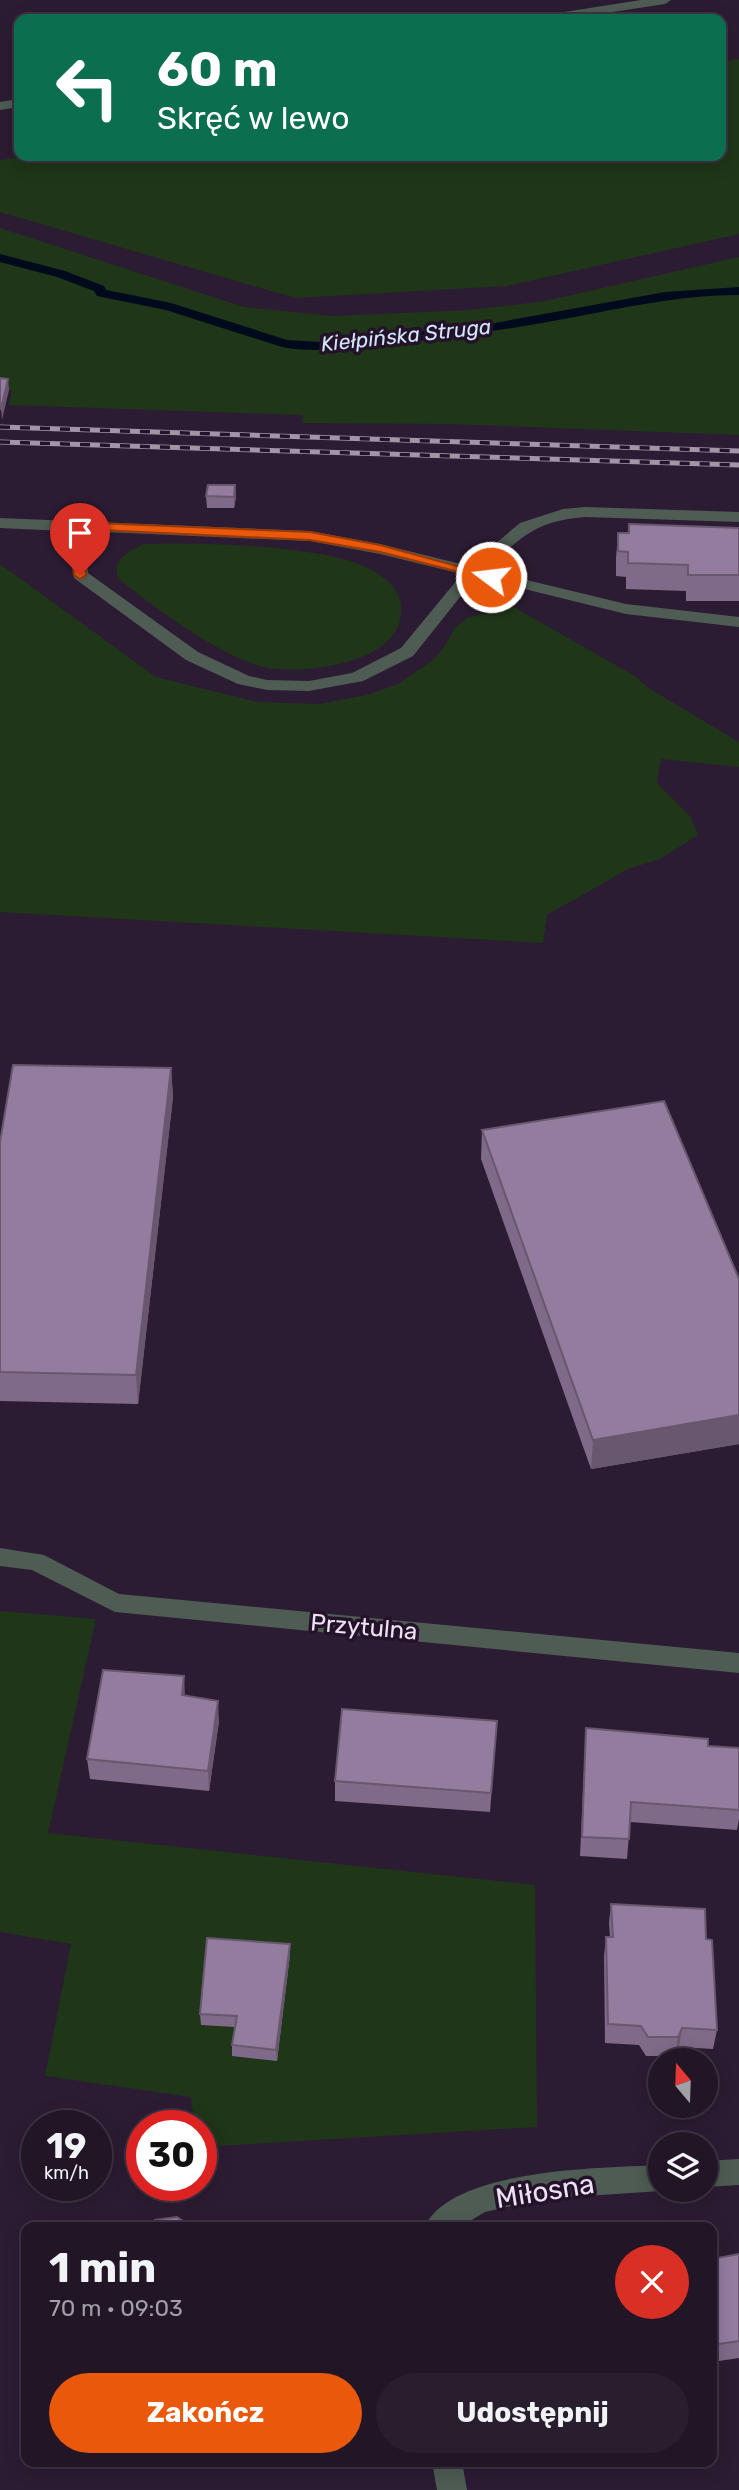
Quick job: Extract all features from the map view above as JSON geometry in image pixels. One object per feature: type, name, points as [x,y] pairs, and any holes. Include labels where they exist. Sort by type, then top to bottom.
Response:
[{"type":"street","points":[[577,14],[665,0]]},
{"type":"street","points":[[73,526],[80,575],[192,656],[244,680],[267,685],[309,686],[358,677],[408,652],[473,571],[526,526],[564,513],[584,512],[739,517]]},
{"type":"street","points":[[0,523],[310,536],[380,549],[626,609],[739,622]]},
{"type":"street","name":"Przytulna","points":[[0,1558],[36,1561],[115,1603],[739,1663]]},
{"type":"street","points":[[718,2174],[739,2172]]},
{"type":"street","name":"Miłosna","points":[[443,2222],[466,2208],[523,2188],[648,2179]]},
{"type":"green space","points":[[739,59],[739,234],[507,286],[295,298],[0,212],[0,160],[14,158],[14,161],[726,161],[726,61]]},
{"type":"green space","points":[[0,228],[244,307],[333,316],[470,310],[545,301],[739,257],[739,435],[449,424],[302,423],[303,415],[9,405],[12,390],[0,390]]},
{"type":"green space","points":[[144,544],[264,547],[329,556],[356,563],[380,575],[396,592],[401,609],[397,627],[387,642],[350,661],[306,669],[269,668],[252,663],[232,655],[191,631],[119,579],[119,562]]},
{"type":"green space","points":[[0,564],[156,677],[257,702],[319,704],[367,695],[398,684],[433,660],[455,628],[467,618],[512,606],[635,676],[647,687],[739,742],[739,767],[661,759],[657,783],[690,816],[698,835],[660,859],[628,869],[547,915],[543,943],[0,912]]},
{"type":"green space","points":[[0,1611],[96,1619],[48,1833],[535,1885],[537,2127],[217,2146],[217,2110],[192,2110],[191,2097],[45,2076],[71,1944],[0,1932]]},
{"type":"building","points":[[0,378],[8,379],[1,409],[0,409]]},
{"type":"building","points":[[208,485],[235,485],[234,497],[206,496]]},
{"type":"building","points":[[629,524],[739,528],[739,575],[688,575],[688,565],[628,563],[628,552],[618,551],[618,533],[629,533]]},
{"type":"building","points":[[13,1065],[171,1068],[136,1375],[0,1372],[0,1142]]},
{"type":"building","points":[[664,1101],[739,1279],[739,1415],[593,1440],[482,1130]]},
{"type":"building","points":[[103,1670],[184,1676],[182,1695],[218,1701],[208,1771],[87,1759]]},
{"type":"building","points":[[342,1709],[497,1721],[491,1793],[335,1781]]},
{"type":"building","points":[[586,1728],[708,1739],[708,1746],[739,1748],[739,1810],[631,1802],[629,1839],[582,1837]]},
{"type":"building","points":[[611,1904],[705,1909],[706,1939],[712,1940],[717,2030],[682,2028],[678,2037],[648,2037],[641,2026],[608,2024],[606,1937],[613,1937]]},
{"type":"building","points":[[207,1938],[290,1944],[276,2050],[232,2045],[237,2016],[200,2014]]},
{"type":"building","points":[[177,2217],[184,2222],[154,2222]]},
{"type":"building","points":[[739,2254],[739,2341],[717,2344],[717,2258]]},
{"type":"waterway","name":"Kiełpińska Struga","points":[[0,258],[61,274],[100,289],[101,293],[167,306],[286,344],[298,345],[322,346],[443,334],[545,319],[665,296],[739,291]]},
{"type":"railway","points":[[0,427],[739,451]]},
{"type":"railway","points":[[0,442],[739,465]]},
{"type":"route","points":[[80,575],[73,526],[310,536],[380,549],[491,577]]}]
